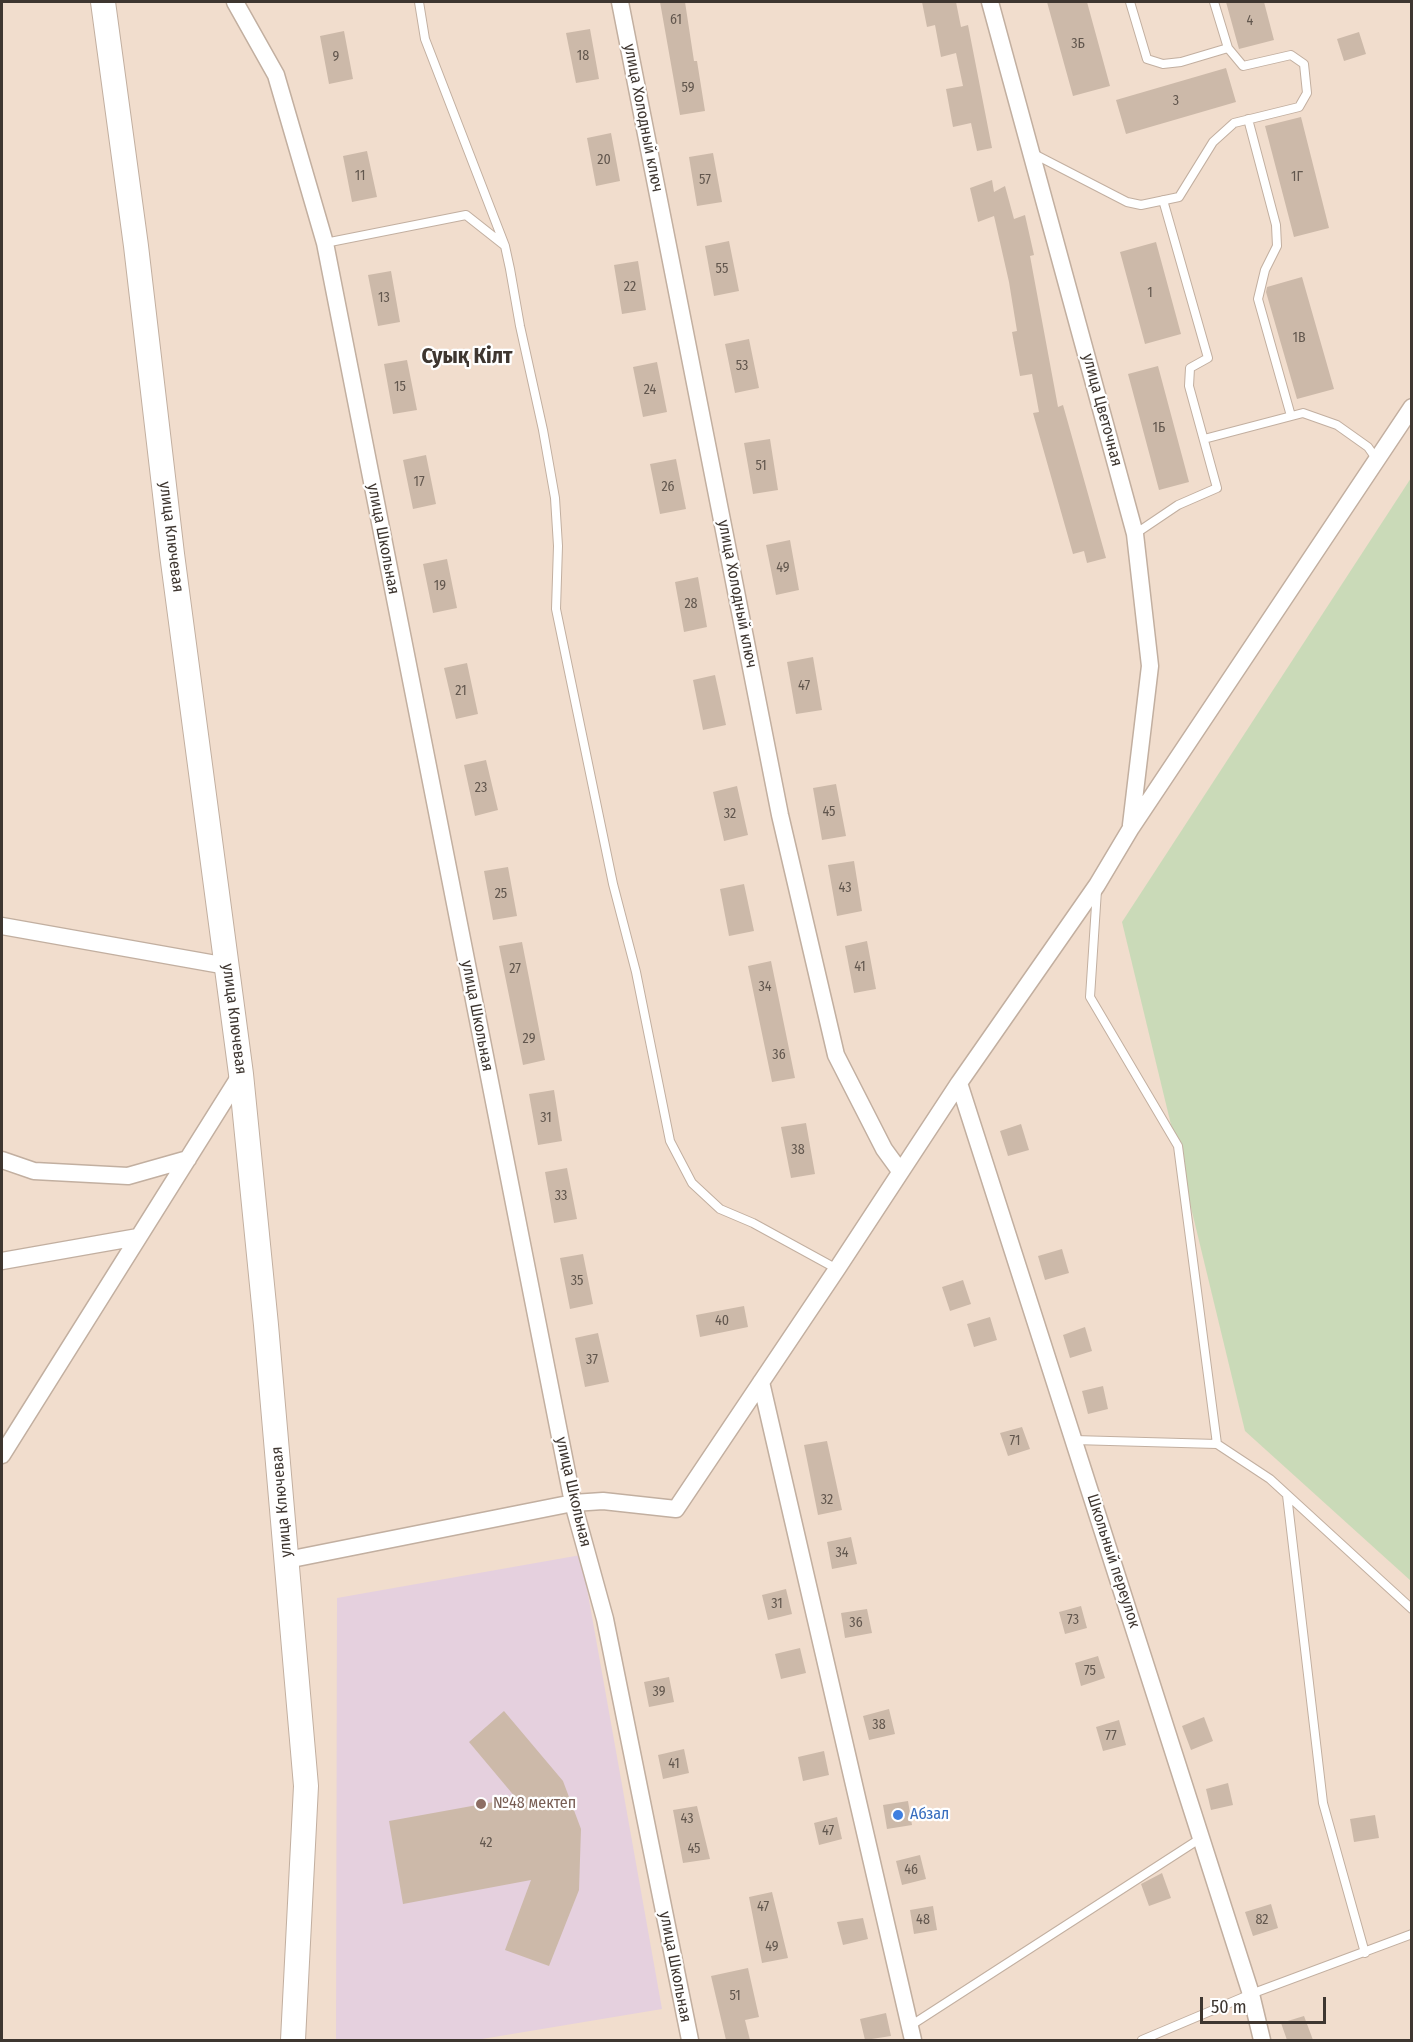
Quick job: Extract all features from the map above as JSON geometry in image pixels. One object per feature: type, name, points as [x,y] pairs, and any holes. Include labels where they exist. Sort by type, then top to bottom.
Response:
[{"type":"street","name":"улица Ключевая","points":[[103,2],[136,246],[172,554],[241,1074],[287,1560],[306,1786],[292,2040]]},
{"type":"street","name":"улица Школьная","points":[[235,2],[276,75],[325,243],[573,1503],[604,1618],[690,2040]]},
{"type":"street","name":"улица Холодный ключ","points":[[620,2],[780,815],[836,1055],[884,1149],[900,1171]]},
{"type":"street","name":"улица Цветочная","points":[[990,2],[1135,534],[1150,666],[1131,828]]},
{"type":"street","points":[[287,1560],[573,1503],[603,1500],[676,1509],[959,1083],[1097,885],[1131,828],[1412,407]]},
{"type":"street","points":[[2,926],[227,966]]},
{"type":"street","points":[[2,1455],[241,1074]]},
{"type":"street","name":"Школьный переулок","points":[[959,1083],[1251,1994],[1262,2040]]},
{"type":"street","points":[[2,1160],[34,1171],[128,1176],[188,1159]]},
{"type":"street","points":[[2,1261],[138,1237]]},
{"type":"street","points":[[761,1382],[911,2033]]},
{"type":"lane","points":[[419,2],[425,39],[505,246],[555,498],[558,546],[556,609],[613,884],[636,972],[670,1141],[692,1183],[720,1209],[753,1223],[837,1269]]},
{"type":"lane","points":[[1130,2],[1147,59],[1163,64],[1181,62],[1228,48]]},
{"type":"lane","points":[[1031,153],[1127,202],[1141,205],[1179,196],[1213,142],[1234,123],[1299,107],[1307,93],[1304,64],[1291,55],[1243,66],[1228,48],[1214,2]]},
{"type":"lane","points":[[1248,119],[1277,235],[1277,246],[1265,270],[1258,299],[1291,416]]},
{"type":"lane","points":[[1135,534],[1178,505],[1217,488],[1189,386],[1190,368],[1208,358],[1163,200]]},
{"type":"lane","points":[[325,243],[466,216],[505,246]]},
{"type":"lane","points":[[1203,439],[1303,413],[1337,425],[1368,447],[1377,460]]},
{"type":"lane","points":[[1097,885],[1090,997],[1178,1146],[1217,1444]]},
{"type":"lane","points":[[1074,1440],[1217,1444],[1270,1479],[1412,1609]]},
{"type":"lane","points":[[1287,1495],[1323,1803],[1365,1953]]},
{"type":"lane","points":[[911,2033],[1201,1838]]},
{"type":"lane","points":[[1142,2040],[1251,1994],[1412,1934]]},
{"type":"shaded area","name":"№48 мектеп","points":[[581,1555],[662,2009],[476,2040],[336,2040],[337,1598]]},
{"type":"green space","points":[[1411,478],[1411,1581],[1245,1431],[1122,922]]},
{"type":"building","points":[[660,2],[685,2],[705,111],[680,115]]},
{"type":"building","points":[[922,2],[956,2],[961,27],[968,25],[992,148],[977,151],[971,123],[953,127],[946,89],[963,86],[956,53],[941,57],[935,25],[927,27]]},
{"type":"building","points":[[1047,2],[1087,2],[1110,86],[1073,96]]},
{"type":"building","points":[[1226,2],[1264,2],[1274,40],[1239,49]]},
{"type":"building","points":[[590,29],[599,79],[576,83],[566,33]]},
{"type":"building","points":[[344,31],[353,79],[329,84],[320,36]]},
{"type":"building","points":[[1359,32],[1366,54],[1344,61],[1337,39]]},
{"type":"building","points":[[1226,68],[1236,102],[1126,134],[1116,100]]},
{"type":"building","points":[[1301,117],[1329,228],[1294,237],[1265,126]]},
{"type":"building","points":[[611,133],[620,181],[596,186],[587,138]]},
{"type":"building","points":[[367,151],[377,197],[352,202],[343,156]]},
{"type":"building","points":[[713,153],[722,202],[697,206],[689,157]]},
{"type":"building","points":[[992,180],[994,192],[1005,186],[1014,219],[1025,215],[1034,255],[1030,256],[1058,407],[1063,405],[1106,558],[1087,563],[1084,551],[1073,554],[1033,413],[1039,412],[1032,374],[1020,376],[1012,332],[1017,331],[994,216],[978,222],[970,188]]},
{"type":"building","points":[[729,241],[739,291],[714,296],[705,246]]},
{"type":"building","points":[[1156,242],[1181,334],[1145,344],[1120,252]]},
{"type":"building","points":[[638,261],[646,310],[622,314],[614,265]]},
{"type":"building","points":[[391,271],[400,322],[378,326],[368,275]]},
{"type":"building","points":[[1302,277],[1334,389],[1297,399],[1266,292],[1267,287]]},
{"type":"building","points":[[749,339],[759,388],[735,393],[725,344]]},
{"type":"building","points":[[407,360],[417,410],[393,414],[384,364]]},
{"type":"building","points":[[657,362],[667,412],[643,417],[633,367]]},
{"type":"building","points":[[1158,366],[1189,482],[1159,490],[1128,374]]},
{"type":"building","points":[[770,439],[778,490],[753,494],[744,443]]},
{"type":"building","points":[[426,455],[436,504],[413,509],[403,460]]},
{"type":"building","points":[[676,459],[686,509],[660,514],[650,464]]},
{"type":"building","points":[[790,540],[799,590],[776,595],[766,545]]},
{"type":"building","points":[[447,559],[457,608],[433,613],[423,564]]},
{"type":"building","points":[[698,577],[707,627],[684,632],[675,582]]},
{"type":"building","points":[[813,657],[822,710],[796,714],[787,662]]},
{"type":"building","points":[[467,663],[478,714],[456,719],[444,668]]},
{"type":"building","points":[[715,675],[726,725],[703,730],[693,680]]},
{"type":"building","points":[[486,760],[498,810],[475,816],[464,765]]},
{"type":"building","points":[[836,784],[846,836],[822,840],[813,788]]},
{"type":"building","points":[[737,786],[748,835],[724,841],[713,792]]},
{"type":"building","points":[[854,861],[862,911],[837,916],[828,865]]},
{"type":"building","points":[[508,867],[517,916],[493,920],[484,871]]},
{"type":"building","points":[[744,884],[754,931],[729,936],[720,889]]},
{"type":"building","points":[[867,941],[876,989],[854,993],[845,946]]},
{"type":"building","points":[[522,942],[545,1060],[523,1065],[499,946]]},
{"type":"building","points":[[771,961],[795,1078],[772,1082],[748,966]]},
{"type":"building","points":[[554,1090],[562,1141],[538,1145],[529,1094]]},
{"type":"building","points":[[806,1123],[815,1174],[791,1178],[781,1127]]},
{"type":"building","points":[[1021,1124],[1029,1150],[1008,1156],[1000,1131]]},
{"type":"building","points":[[567,1168],[577,1219],[554,1223],[545,1172]]},
{"type":"building","points":[[1062,1249],[1069,1273],[1045,1280],[1038,1256]]},
{"type":"building","points":[[583,1254],[593,1304],[570,1309],[560,1258]]},
{"type":"building","points":[[963,1280],[971,1304],[950,1311],[942,1287]]},
{"type":"building","points":[[744,1306],[748,1327],[700,1337],[696,1315]]},
{"type":"building","points":[[990,1317],[997,1340],[974,1347],[967,1324]]},
{"type":"building","points":[[1085,1327],[1092,1351],[1070,1358],[1063,1335]]},
{"type":"building","points":[[598,1333],[609,1382],[585,1387],[575,1338]]},
{"type":"building","points":[[1103,1386],[1108,1409],[1088,1414],[1082,1391]]},
{"type":"building","points":[[1022,1427],[1030,1449],[1008,1456],[1000,1433]]},
{"type":"building","points":[[827,1441],[842,1510],[818,1515],[804,1445]]},
{"type":"building","points":[[851,1537],[857,1564],[832,1569],[827,1542]]},
{"type":"building","points":[[786,1589],[792,1614],[768,1620],[762,1595]]},
{"type":"building","points":[[1081,1606],[1087,1628],[1065,1634],[1059,1612]]},
{"type":"building","points":[[867,1609],[872,1633],[845,1638],[841,1613]]},
{"type":"building","points":[[800,1648],[806,1673],[781,1679],[775,1654]]},
{"type":"building","points":[[1098,1656],[1105,1678],[1081,1686],[1075,1663]]},
{"type":"building","points":[[669,1677],[674,1702],[649,1707],[644,1682]]},
{"type":"building","points":[[889,1709],[895,1734],[869,1740],[863,1716]]},
{"type":"building","points":[[504,1711],[563,1781],[581,1829],[579,1890],[549,1966],[505,1950],[531,1880],[403,1904],[389,1821],[516,1798],[469,1742]]},
{"type":"building","points":[[1204,1717],[1213,1741],[1191,1750],[1182,1726]]},
{"type":"building","points":[[1119,1720],[1126,1745],[1103,1751],[1096,1727]]},
{"type":"building","points":[[684,1749],[689,1773],[663,1779],[658,1755]]},
{"type":"building","points":[[824,1751],[829,1775],[803,1781],[798,1757]]},
{"type":"building","points":[[1228,1783],[1233,1805],[1211,1810],[1206,1789]]},
{"type":"building","name":"Абзал","points":[[908,1801],[912,1825],[887,1829],[883,1805]]},
{"type":"building","points":[[697,1806],[710,1859],[683,1863],[673,1810]]},
{"type":"building","points":[[1375,1815],[1379,1838],[1354,1842],[1350,1819]]},
{"type":"building","points":[[837,1817],[842,1839],[819,1845],[814,1823]]},
{"type":"building","points":[[920,1855],[926,1879],[902,1885],[896,1861]]},
{"type":"building","points":[[1162,1873],[1171,1898],[1149,1906],[1141,1884]]},
{"type":"building","points":[[772,1892],[788,1958],[762,1963],[749,1897]]},
{"type":"building","points":[[1271,1904],[1278,1928],[1253,1936],[1245,1912]]},
{"type":"building","points":[[933,1906],[937,1930],[914,1934],[910,1910]]},
{"type":"building","points":[[863,1918],[868,1939],[843,1945],[837,1922]]},
{"type":"building","points":[[748,1968],[759,2017],[745,2020],[750,2040],[726,2040],[711,1976]]},
{"type":"building","points":[[886,2013],[891,2036],[865,2040],[860,2019]]},
{"type":"building","points":[[1304,2016],[1313,2040],[1287,2040],[1281,2023]]},
{"type":"place","name":"№48 мектеп","points":[[481,1804]]},
{"type":"place","name":"Абзал","points":[[898,1815]]},
{"type":"district","name":"Суық Кілт","points":[[467,357]]}]
